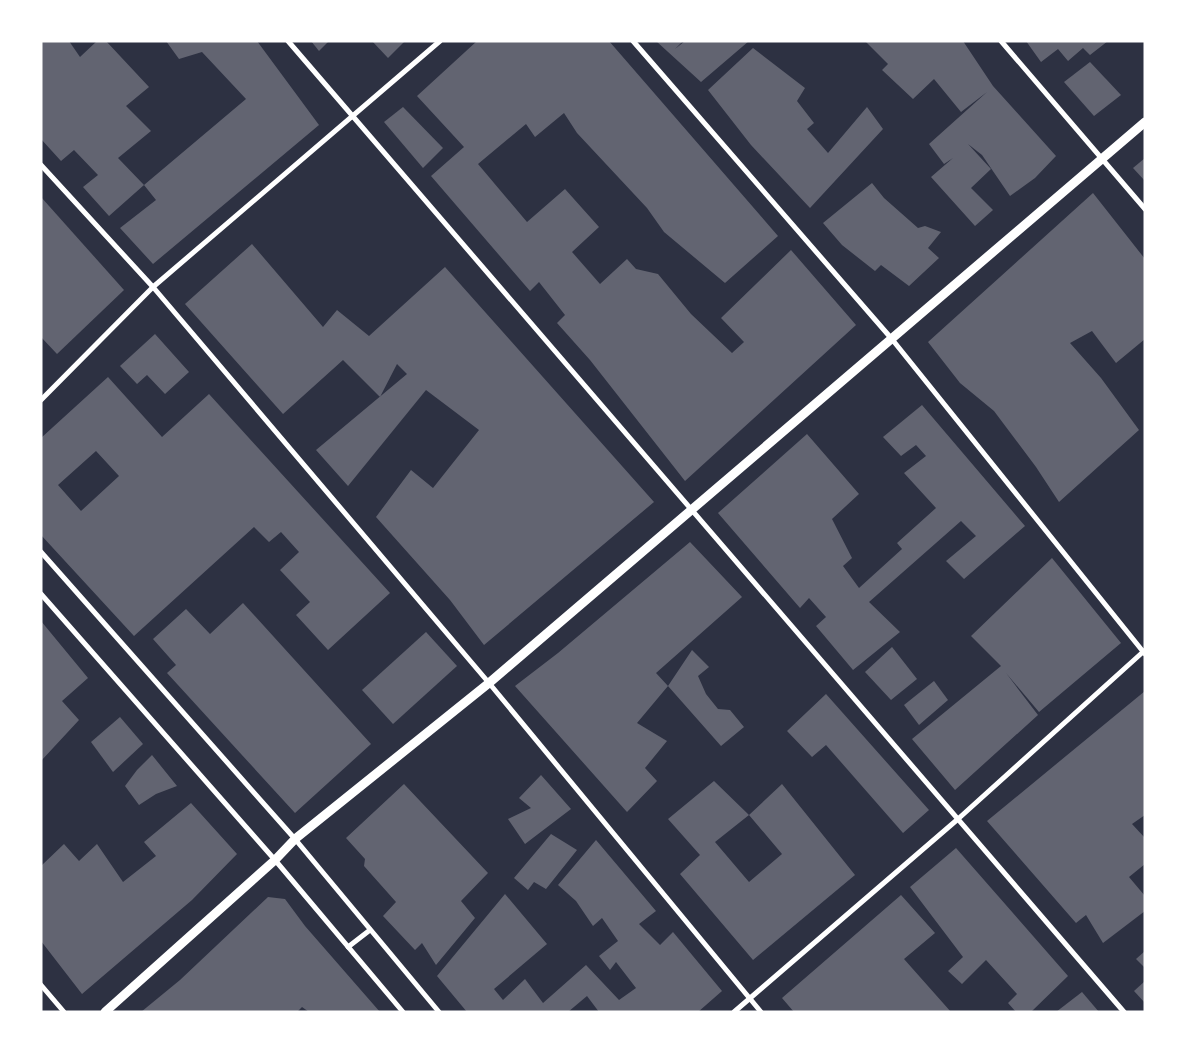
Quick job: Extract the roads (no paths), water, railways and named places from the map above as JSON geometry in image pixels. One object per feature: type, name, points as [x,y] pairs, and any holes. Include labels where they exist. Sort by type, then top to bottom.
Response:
[{"type":"street","points":[[288,41],[1124,1012]]},
{"type":"street","points":[[41,400],[153,287],[440,41]]},
{"type":"street","points":[[633,41],[891,338],[1144,652],[958,819],[734,1012]]},
{"type":"street","points":[[1001,41],[1145,208]]},
{"type":"street","points":[[105,1012],[295,839],[489,683],[693,511],[891,338],[1145,122]]},
{"type":"street","points":[[41,165],[153,287],[489,683],[761,1012]]},
{"type":"street","points":[[41,552],[295,839],[438,1012]]},
{"type":"street","points":[[41,594],[274,860],[403,1012]]},
{"type":"street","points":[[348,947],[370,930]]},
{"type":"street","points":[[41,985],[64,1012]]}]
